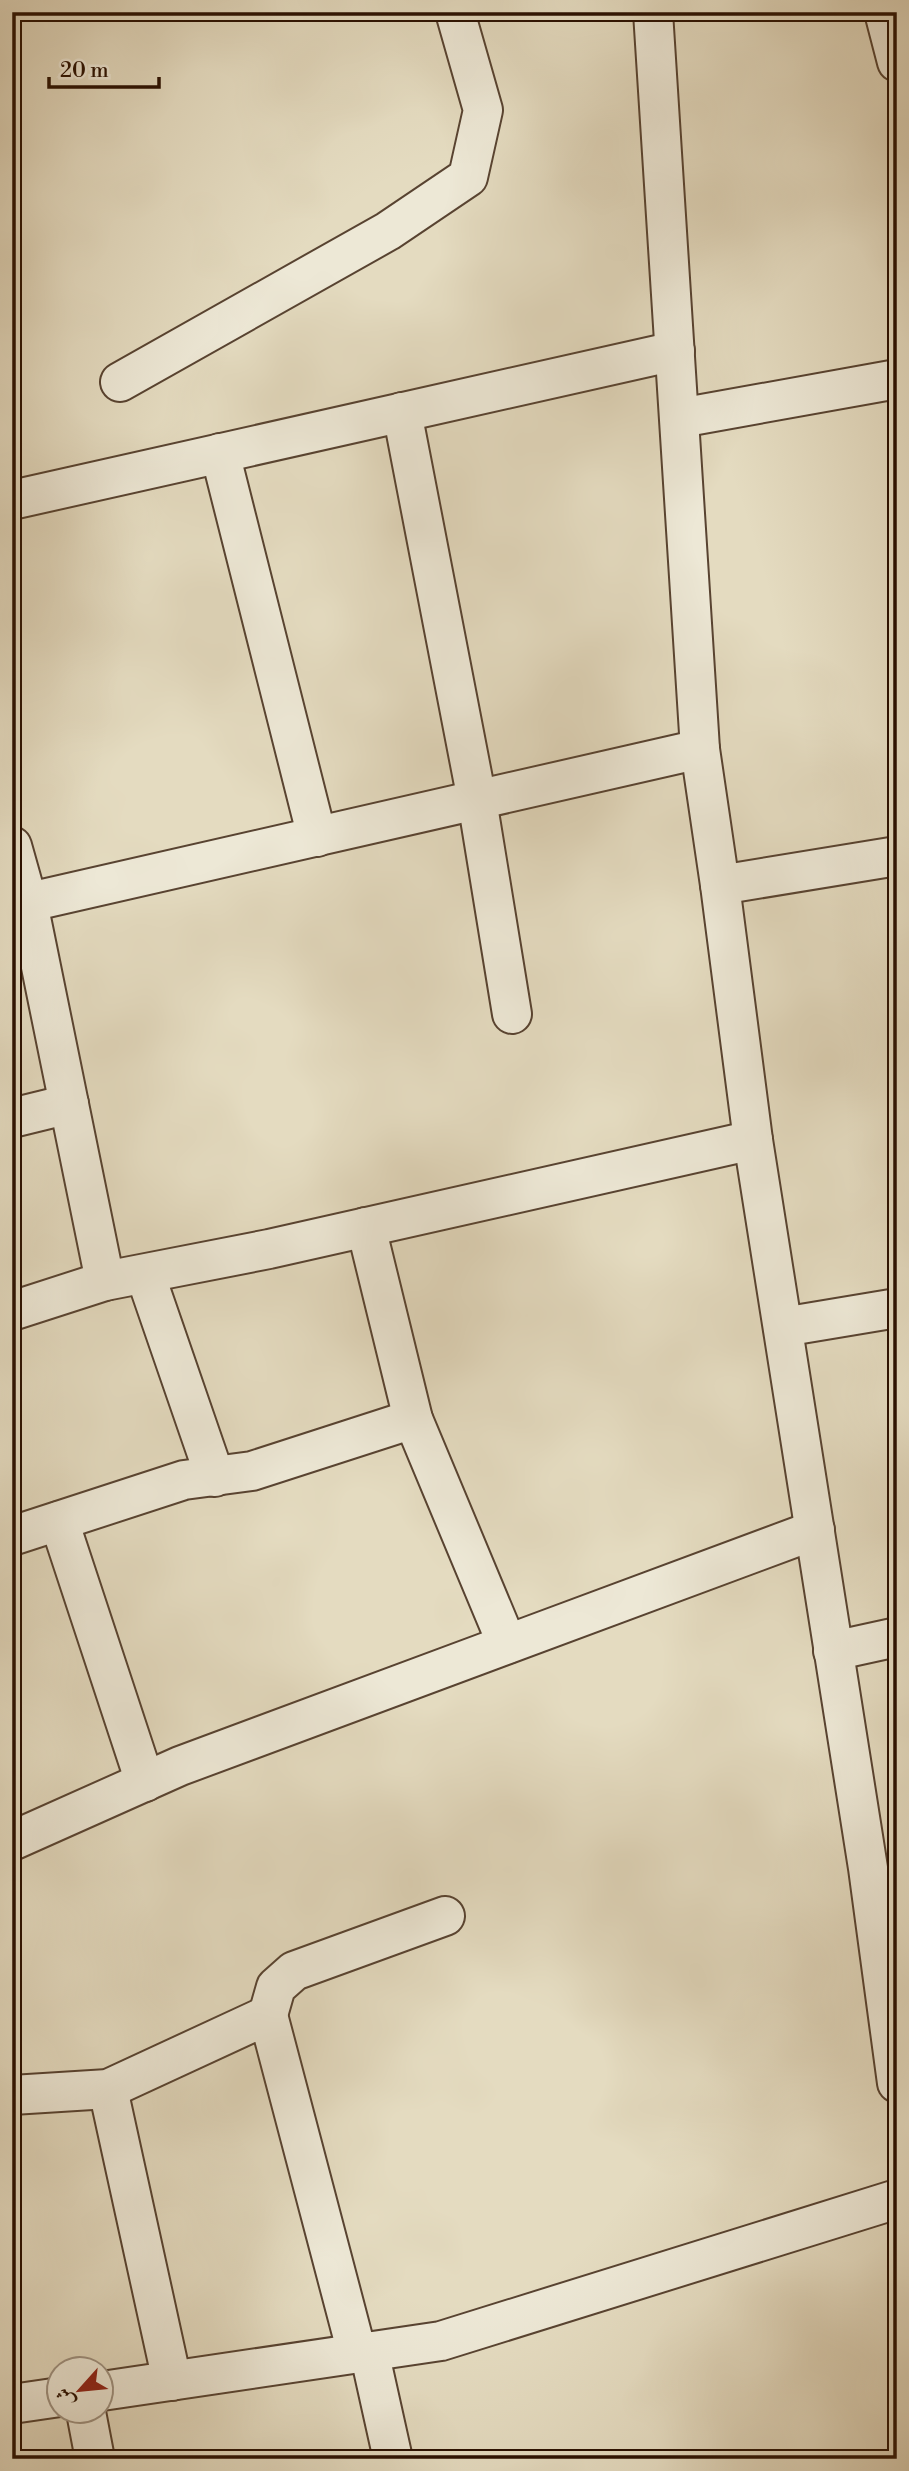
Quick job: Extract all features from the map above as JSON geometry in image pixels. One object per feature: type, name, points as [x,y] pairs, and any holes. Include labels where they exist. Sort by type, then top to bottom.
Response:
[{"type":"street","points":[[120,382],[388,231],[468,177],[483,110],[459,18],[455,12]]},
{"type":"street","points":[[653,12],[700,749],[752,1140],[833,1651],[882,1865],[897,2083]]},
{"type":"street","points":[[884,12],[897,62]]},
{"type":"street","points":[[12,500],[675,351]]},
{"type":"street","points":[[680,418],[897,379]]},
{"type":"street","points":[[402,412],[477,800],[512,1014]]},
{"type":"street","points":[[220,453],[317,836]]},
{"type":"street","points":[[20,904],[700,749]]},
{"type":"street","points":[[12,846],[20,904],[69,1104],[105,1282]]},
{"type":"street","points":[[720,885],[897,856]]},
{"type":"street","points":[[12,1118],[69,1104]]},
{"type":"street","points":[[12,1311],[105,1282],[366,1227],[752,1140]]},
{"type":"street","points":[[366,1227],[413,1419],[507,1644]]},
{"type":"street","points":[[145,1274],[215,1477]]},
{"type":"street","points":[[783,1327],[897,1308]]},
{"type":"street","points":[[12,1536],[184,1480],[252,1471],[413,1419]]},
{"type":"street","points":[[59,1521],[145,1782]]},
{"type":"street","points":[[14,1837],[180,1766],[815,1530]]},
{"type":"street","points":[[833,1651],[897,1637]]},
{"type":"street","points":[[393,2459],[268,2015],[276,1987],[294,1971],[445,1916]]},
{"type":"street","points":[[12,2095],[108,2089],[268,2015]]},
{"type":"street","points":[[108,2089],[172,2381]]},
{"type":"street","points":[[116,2389],[441,2341],[897,2199]]},
{"type":"street","points":[[12,2404],[46,2399]]},
{"type":"street","points":[[89,2426],[95,2459]]}]
